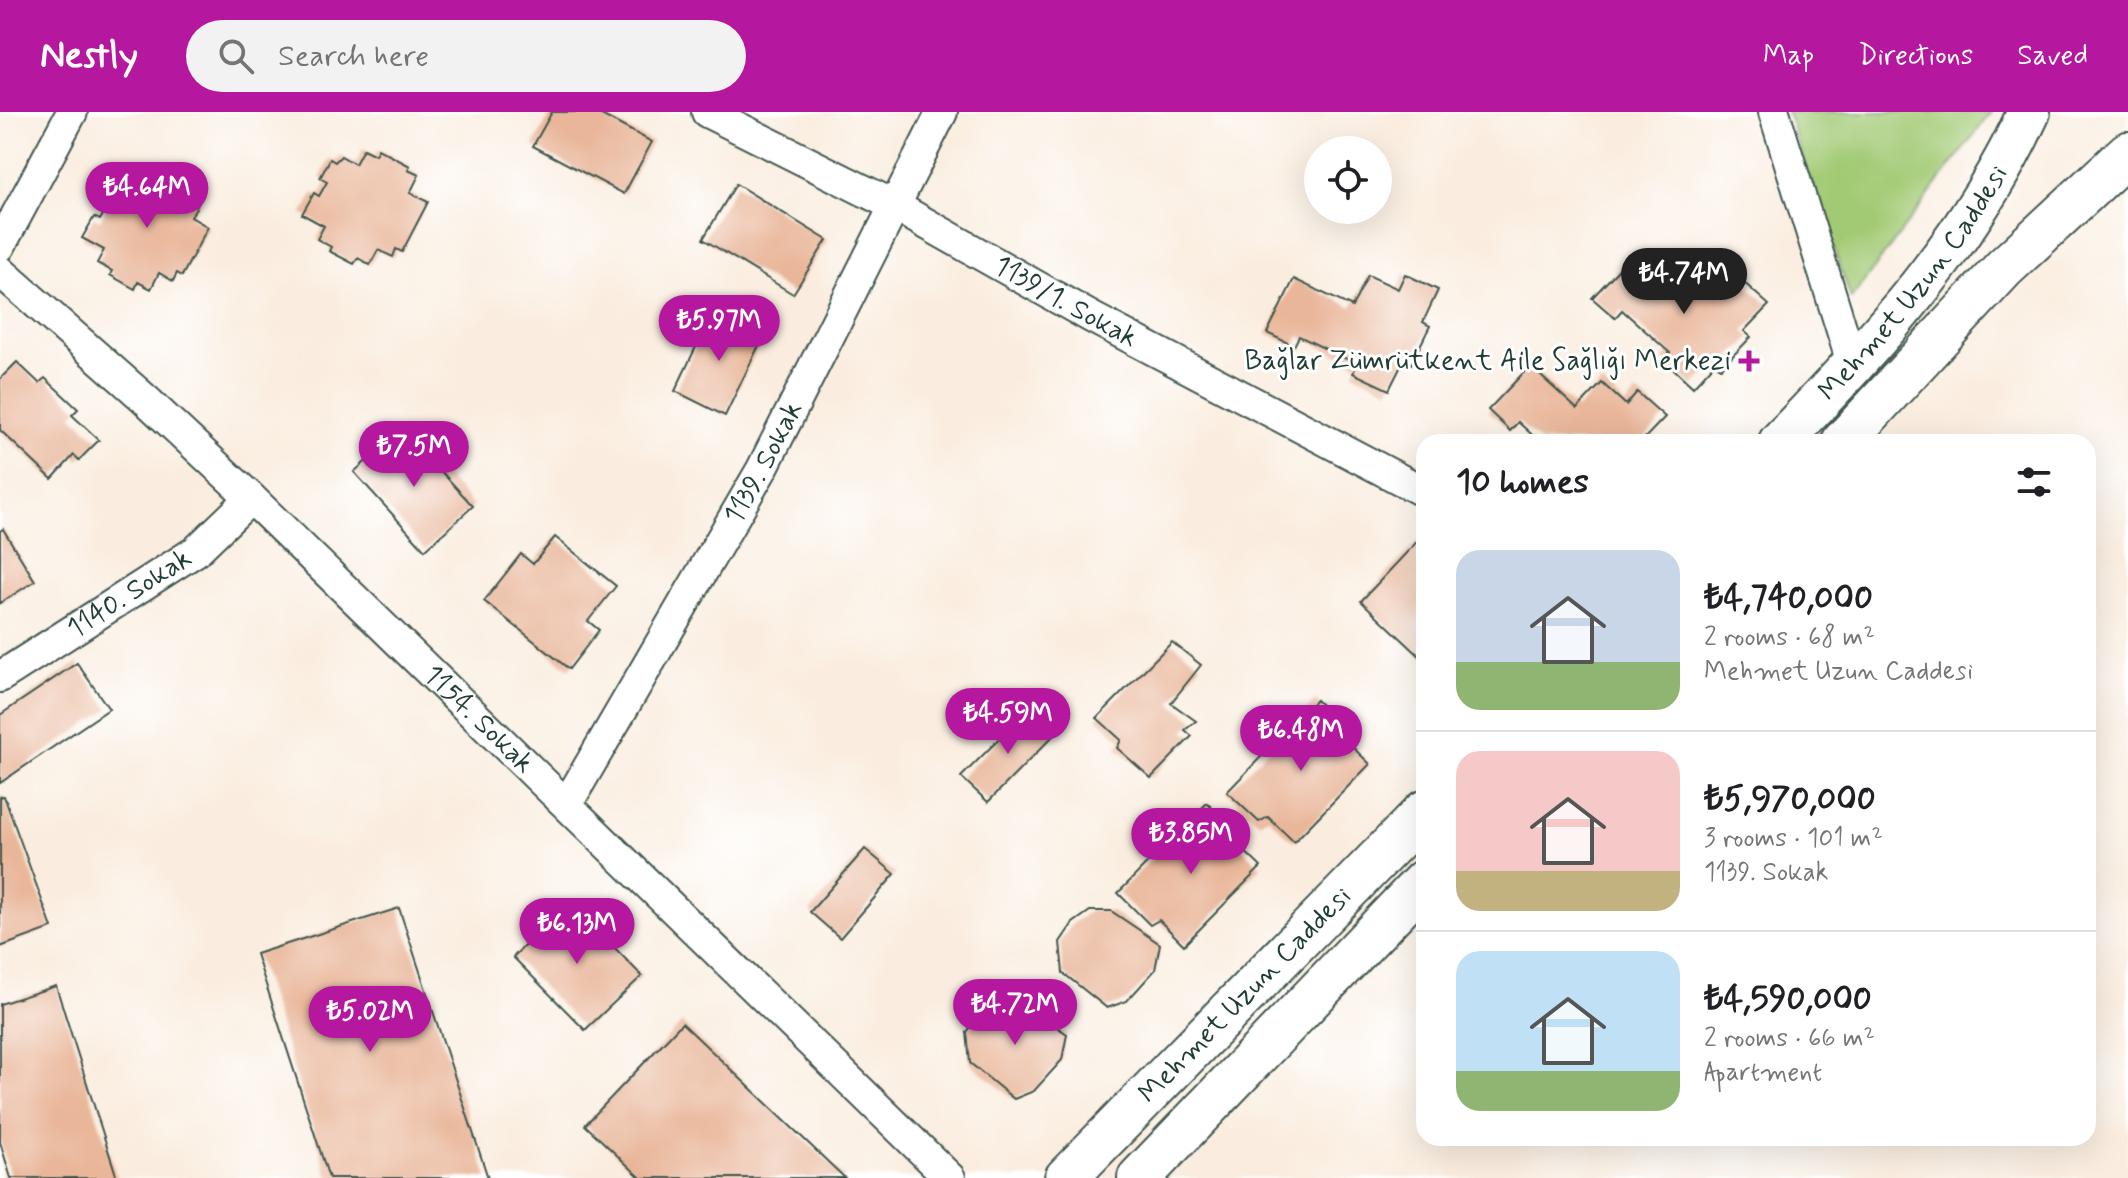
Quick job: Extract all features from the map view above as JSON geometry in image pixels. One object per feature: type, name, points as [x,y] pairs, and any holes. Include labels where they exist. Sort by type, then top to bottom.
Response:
[{"type":"main road","name":"Mehmet Uzun Caddesi","points":[[1788,434],[1853,366],[1934,271],[2011,152],[2029,112]]},
{"type":"main road","points":[[1850,434],[2004,268],[2128,153]]},
{"type":"main road","name":"Mehmet Uzun Caddesi","points":[[1066,1178],[1416,820]]},
{"type":"main road","points":[[1139,1178],[1416,889]]},
{"type":"street","points":[[0,246],[72,112]]},
{"type":"street","name":"1139/1. Sokak","points":[[707,112],[895,206],[1091,317],[1416,488]]},
{"type":"street","name":"1139. Sokak","points":[[567,804],[762,469],[942,112]]},
{"type":"street","points":[[1774,112],[1853,366]]},
{"type":"street","name":"1154. Sokak","points":[[0,271],[251,498],[950,1178]]},
{"type":"street","name":"1140. Sokak","points":[[0,677],[196,551],[251,498]]},
{"type":"green space","points":[[1787,112],[1991,112],[1851,299]]},
{"type":"building","points":[[552,112],[596,112],[652,142],[624,194],[533,146]]},
{"type":"building","points":[[363,149],[375,155],[378,149],[410,166],[408,170],[419,175],[410,193],[428,202],[402,252],[396,249],[393,257],[378,250],[370,265],[358,258],[354,264],[329,251],[331,247],[317,239],[324,226],[302,214],[314,193],[319,196],[327,182],[320,178],[330,159],[335,162],[341,156],[355,164]]},
{"type":"building","points":[[143,173],[156,180],[159,173],[191,190],[188,194],[200,200],[191,217],[208,227],[182,276],[177,273],[173,281],[159,273],[151,289],[138,282],[135,289],[110,275],[112,271],[97,263],[104,250],[82,238],[94,217],[100,220],[108,206],[100,202],[110,183],[116,186],[122,180],[136,187]]},
{"type":"building","points":[[736,184],[827,240],[793,294],[703,239]]},
{"type":"building","points":[[1633,254],[1681,297],[1706,271],[1730,293],[1741,280],[1769,305],[1744,331],[1751,337],[1721,368],[1714,364],[1693,387],[1664,360],[1670,353],[1622,310],[1615,318],[1592,298]]},
{"type":"building","points":[[1405,274],[1438,290],[1423,322],[1430,326],[1411,364],[1403,362],[1389,390],[1353,373],[1357,364],[1299,336],[1294,346],[1267,333],[1294,279],[1352,307],[1368,275],[1398,289]]},
{"type":"building","points":[[713,311],[764,335],[725,416],[675,391]]},
{"type":"building","points":[[17,362],[39,383],[45,378],[78,409],[72,415],[99,440],[79,460],[74,455],[52,479],[0,430],[0,379]]},
{"type":"building","points":[[1530,366],[1577,409],[1602,383],[1626,405],[1637,392],[1665,417],[1649,434],[1531,434],[1518,422],[1510,431],[1488,410]]},
{"type":"building","points":[[402,429],[473,506],[425,550],[354,472]]},
{"type":"building","points":[[3,529],[35,581],[0,603],[0,531]]},
{"type":"building","points":[[555,537],[616,586],[588,621],[599,630],[569,669],[484,601],[521,554],[533,564]]},
{"type":"building","points":[[1416,543],[1416,653],[1361,601]]},
{"type":"building","points":[[1172,642],[1201,665],[1171,703],[1196,721],[1185,730],[1192,736],[1151,778],[1117,748],[1121,740],[1097,718]]},
{"type":"building","points":[[77,663],[109,709],[0,783],[0,715]]},
{"type":"building","points":[[1316,700],[1351,734],[1345,740],[1370,764],[1294,842],[1268,817],[1259,822],[1227,792]]},
{"type":"building","points":[[1029,709],[1055,734],[988,802],[961,777]]},
{"type":"building","points":[[4,796],[52,928],[0,947],[0,797]]},
{"type":"building","points":[[1207,803],[1242,837],[1236,843],[1261,867],[1184,945],[1159,920],[1150,925],[1118,893]]},
{"type":"building","points":[[865,849],[895,874],[840,938],[810,912]]},
{"type":"building","points":[[570,902],[642,976],[585,1030],[513,957]]},
{"type":"building","points":[[399,908],[488,1178],[329,1178],[256,954]]},
{"type":"building","points":[[1090,911],[1111,911],[1160,944],[1155,970],[1127,1001],[1107,1008],[1063,973],[1060,942],[1073,923]]},
{"type":"building","points":[[56,986],[117,1178],[11,1178],[0,1142],[0,1004]]},
{"type":"building","points":[[997,1001],[1019,1001],[1067,1034],[1062,1060],[1034,1091],[1014,1099],[970,1063],[967,1032],[981,1013]]},
{"type":"building","points":[[682,1023],[845,1178],[641,1178],[585,1125]]},
{"type":"place","name":"Bağlar Zümrütkent Aile Sağlığı Merkezi","points":[[1749,361]]}]
